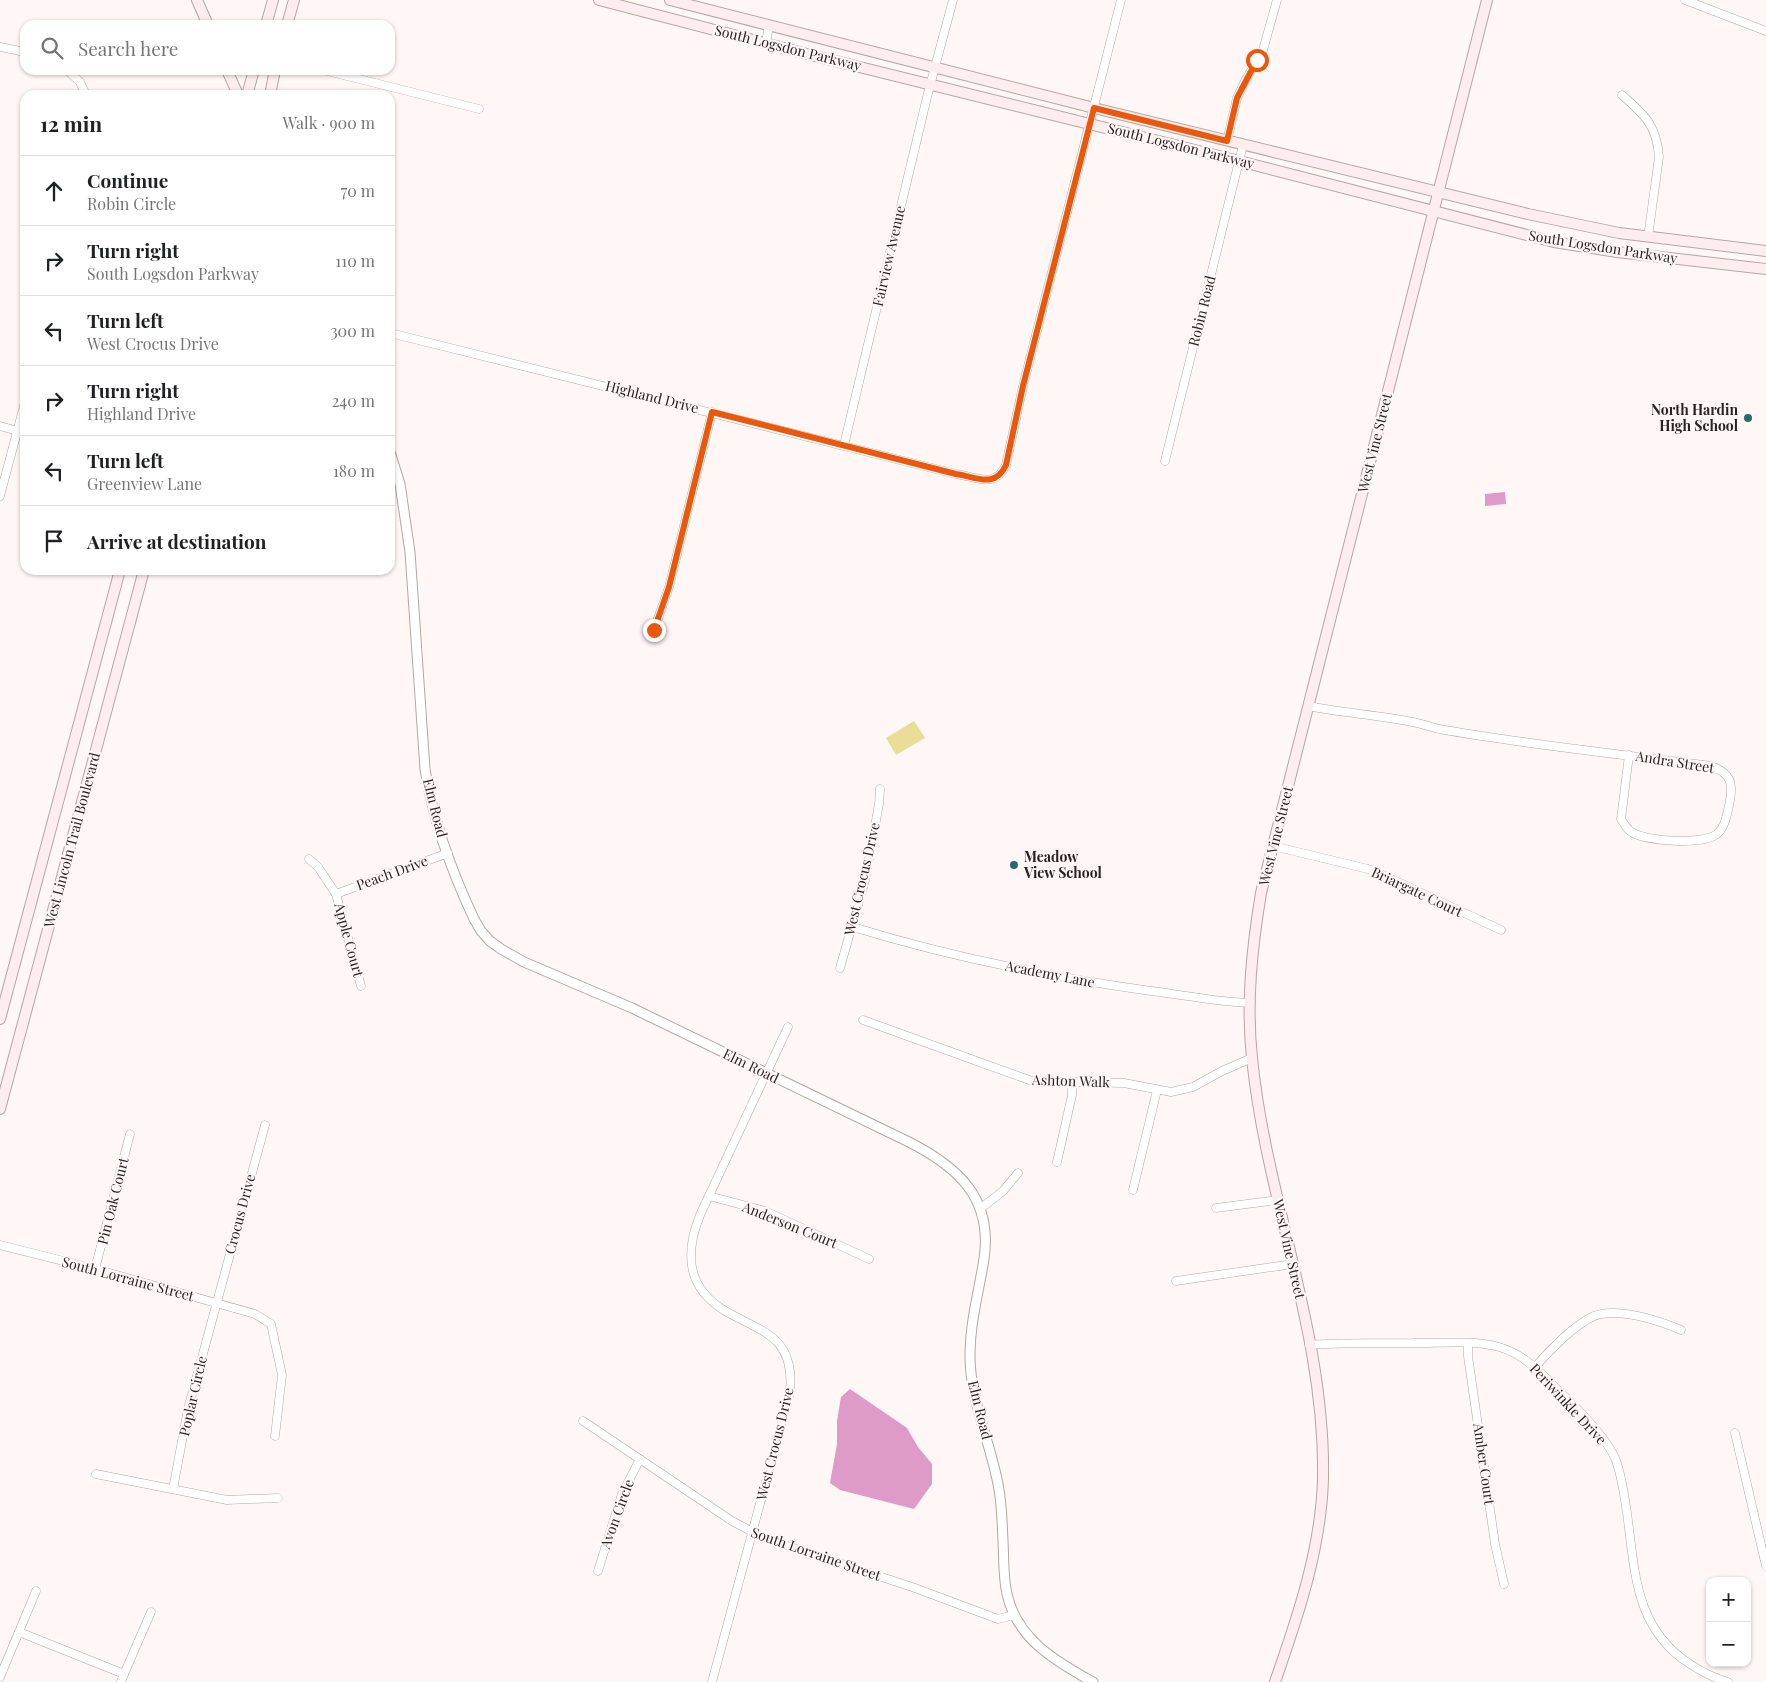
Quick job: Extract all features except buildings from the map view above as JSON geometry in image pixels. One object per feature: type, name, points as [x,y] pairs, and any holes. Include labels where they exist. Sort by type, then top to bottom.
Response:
[{"type":"main road","points":[[197,0],[206,20]]},
{"type":"main road","points":[[267,20],[273,0]]},
{"type":"main road","points":[[288,20],[294,0]]},
{"type":"main road","name":"South Logsdon Parkway","points":[[599,0],[626,3],[766,43],[1090,123],[1554,242],[1627,254],[1766,269]]},
{"type":"main road","name":"South Logsdon Parkway","points":[[670,0],[1094,108],[1528,214],[1619,233],[1766,252]]},
{"type":"main road","name":"West Vine Street","points":[[1275,1682],[1300,1607],[1317,1537],[1322,1454],[1320,1413],[1310,1345],[1260,1115],[1252,1058],[1250,1003],[1255,934],[1261,893],[1487,0]]},
{"type":"main road","points":[[229,75],[236,90]]},
{"type":"main road","points":[[248,90],[253,75]]},
{"type":"main road","points":[[271,90],[274,75]]},
{"type":"main road","name":"West Lincoln Trail Boulevard","points":[[0,1019],[119,575]]},
{"type":"main road","name":"West Lincoln Trail Boulevard","points":[[0,1109],[143,575]]},
{"type":"street","name":"Fairview Avenue","points":[[844,445],[930,83],[953,0]]},
{"type":"street","points":[[1090,123],[1120,0]]},
{"type":"street","points":[[1227,141],[1237,98],[1263,50],[1277,0]]},
{"type":"street","points":[[1686,0],[1766,31]]},
{"type":"street","points":[[766,43],[769,25]]},
{"type":"street","points":[[0,47],[20,51]]},
{"type":"street","points":[[72,75],[80,82],[84,90]]},
{"type":"street","points":[[342,75],[479,110]]},
{"type":"street","points":[[1622,95],[1643,114],[1656,134],[1659,157],[1648,237]]},
{"type":"street","name":"Highland Drive","points":[[395,334],[956,474],[990,480],[996,479],[1000,476],[1006,465],[1023,386],[1090,123]]},
{"type":"street","name":"Robin Road","points":[[1164,461],[1243,145]]},
{"type":"street","points":[[654,630],[669,587],[712,412]]},
{"type":"street","points":[[0,426],[20,432]]},
{"type":"street","points":[[0,496],[20,435]]},
{"type":"street","name":"Elm Road","points":[[395,468],[400,484],[410,552],[425,769],[432,805],[474,920],[481,931],[500,949],[524,962],[632,1008],[932,1154],[943,1160],[961,1177],[969,1187],[980,1209],[983,1220],[984,1257],[971,1323],[970,1364],[974,1394],[998,1484],[1007,1592],[1014,1615],[1025,1633],[1047,1655],[1093,1682]]},
{"type":"street","name":"Andra Street","points":[[1308,706],[1414,722],[1488,737],[1629,755],[1711,766],[1727,775],[1731,784],[1732,794],[1724,827],[1708,839],[1675,842],[1630,832],[1621,818],[1629,755]]},
{"type":"street","name":"West Crocus Drive","points":[[840,968],[865,880],[880,789]]},
{"type":"street","name":"Briargate Court","points":[[1273,846],[1372,870],[1501,930]]},
{"type":"street","name":"Peach Drive","points":[[336,894],[448,853]]},
{"type":"street","name":"Apple Court","points":[[309,859],[318,867],[336,894],[361,986]]},
{"type":"street","name":"Academy Lane","points":[[853,927],[1044,974],[1250,1003]]},
{"type":"street","name":"Ashton Walk","points":[[863,1020],[1032,1081],[1124,1083],[1171,1092],[1193,1087],[1252,1058]]},
{"type":"street","name":"West Crocus Drive","points":[[712,1682],[790,1392],[790,1371],[784,1352],[772,1336],[755,1325],[727,1312],[704,1294],[694,1277],[690,1257],[691,1246],[696,1225],[788,1027]]},
{"type":"street","points":[[1057,1162],[1072,1095],[1072,1082]]},
{"type":"street","points":[[1133,1190],[1157,1090]]},
{"type":"street","name":"Crocus Drive","points":[[216,1304],[265,1125]]},
{"type":"street","name":"Pin Oak Court","points":[[95,1269],[130,1134]]},
{"type":"street","points":[[980,1209],[1003,1191],[1018,1172]]},
{"type":"street","name":"Anderson Court","points":[[709,1196],[765,1211],[869,1259]]},
{"type":"street","points":[[1216,1208],[1278,1200]]},
{"type":"street","name":"South Lorraine Street","points":[[0,1245],[95,1269],[255,1314],[271,1324],[282,1375],[275,1436]]},
{"type":"street","points":[[1176,1281],[1293,1264]]},
{"type":"street","name":"Poplar Circle","points":[[173,1489],[188,1409],[216,1304]]},
{"type":"street","points":[[1535,1366],[1578,1326],[1593,1316],[1621,1313],[1655,1320],[1680,1330]]},
{"type":"street","name":"Amber Court","points":[[1468,1343],[1468,1356],[1487,1487],[1504,1584]]},
{"type":"street","name":"Periwinkle Drive","points":[[1310,1345],[1487,1344],[1509,1350],[1535,1366],[1603,1439],[1615,1459],[1625,1502],[1638,1587],[1645,1612],[1651,1624],[1666,1645],[1681,1658],[1717,1679],[1728,1682]]},
{"type":"street","name":"South Lorraine Street","points":[[583,1420],[752,1533],[914,1588],[998,1619],[1014,1615]]},
{"type":"street","points":[[1735,1433],[1766,1566]]},
{"type":"street","name":"Avon Circle","points":[[598,1571],[622,1494],[640,1459]]},
{"type":"street","points":[[96,1474],[228,1500],[278,1498]]},
{"type":"street","points":[[0,1677],[36,1591]]},
{"type":"street","points":[[121,1682],[151,1612]]},
{"type":"street","points":[[19,1632],[124,1674]]},
{"type":"shaded area","points":[[1505,492],[1506,504],[1485,506],[1485,494]]},
{"type":"shaded area","points":[[914,721],[925,738],[896,755],[886,738]]},
{"type":"shaded area","points":[[850,1389],[907,1428],[918,1447],[932,1464],[932,1484],[914,1509],[840,1490],[830,1483],[837,1444],[837,1421],[841,1397]]},
{"type":"place","name":"North Hardin High School","points":[[1748,418]]},
{"type":"place","name":"Meadow View School","points":[[1014,865]]},
{"type":"route","points":[[654,630],[669,587],[712,412],[956,474],[990,480],[1000,476],[1006,465],[1023,386],[1094,108],[1227,141],[1237,98],[1257,60]]}]
